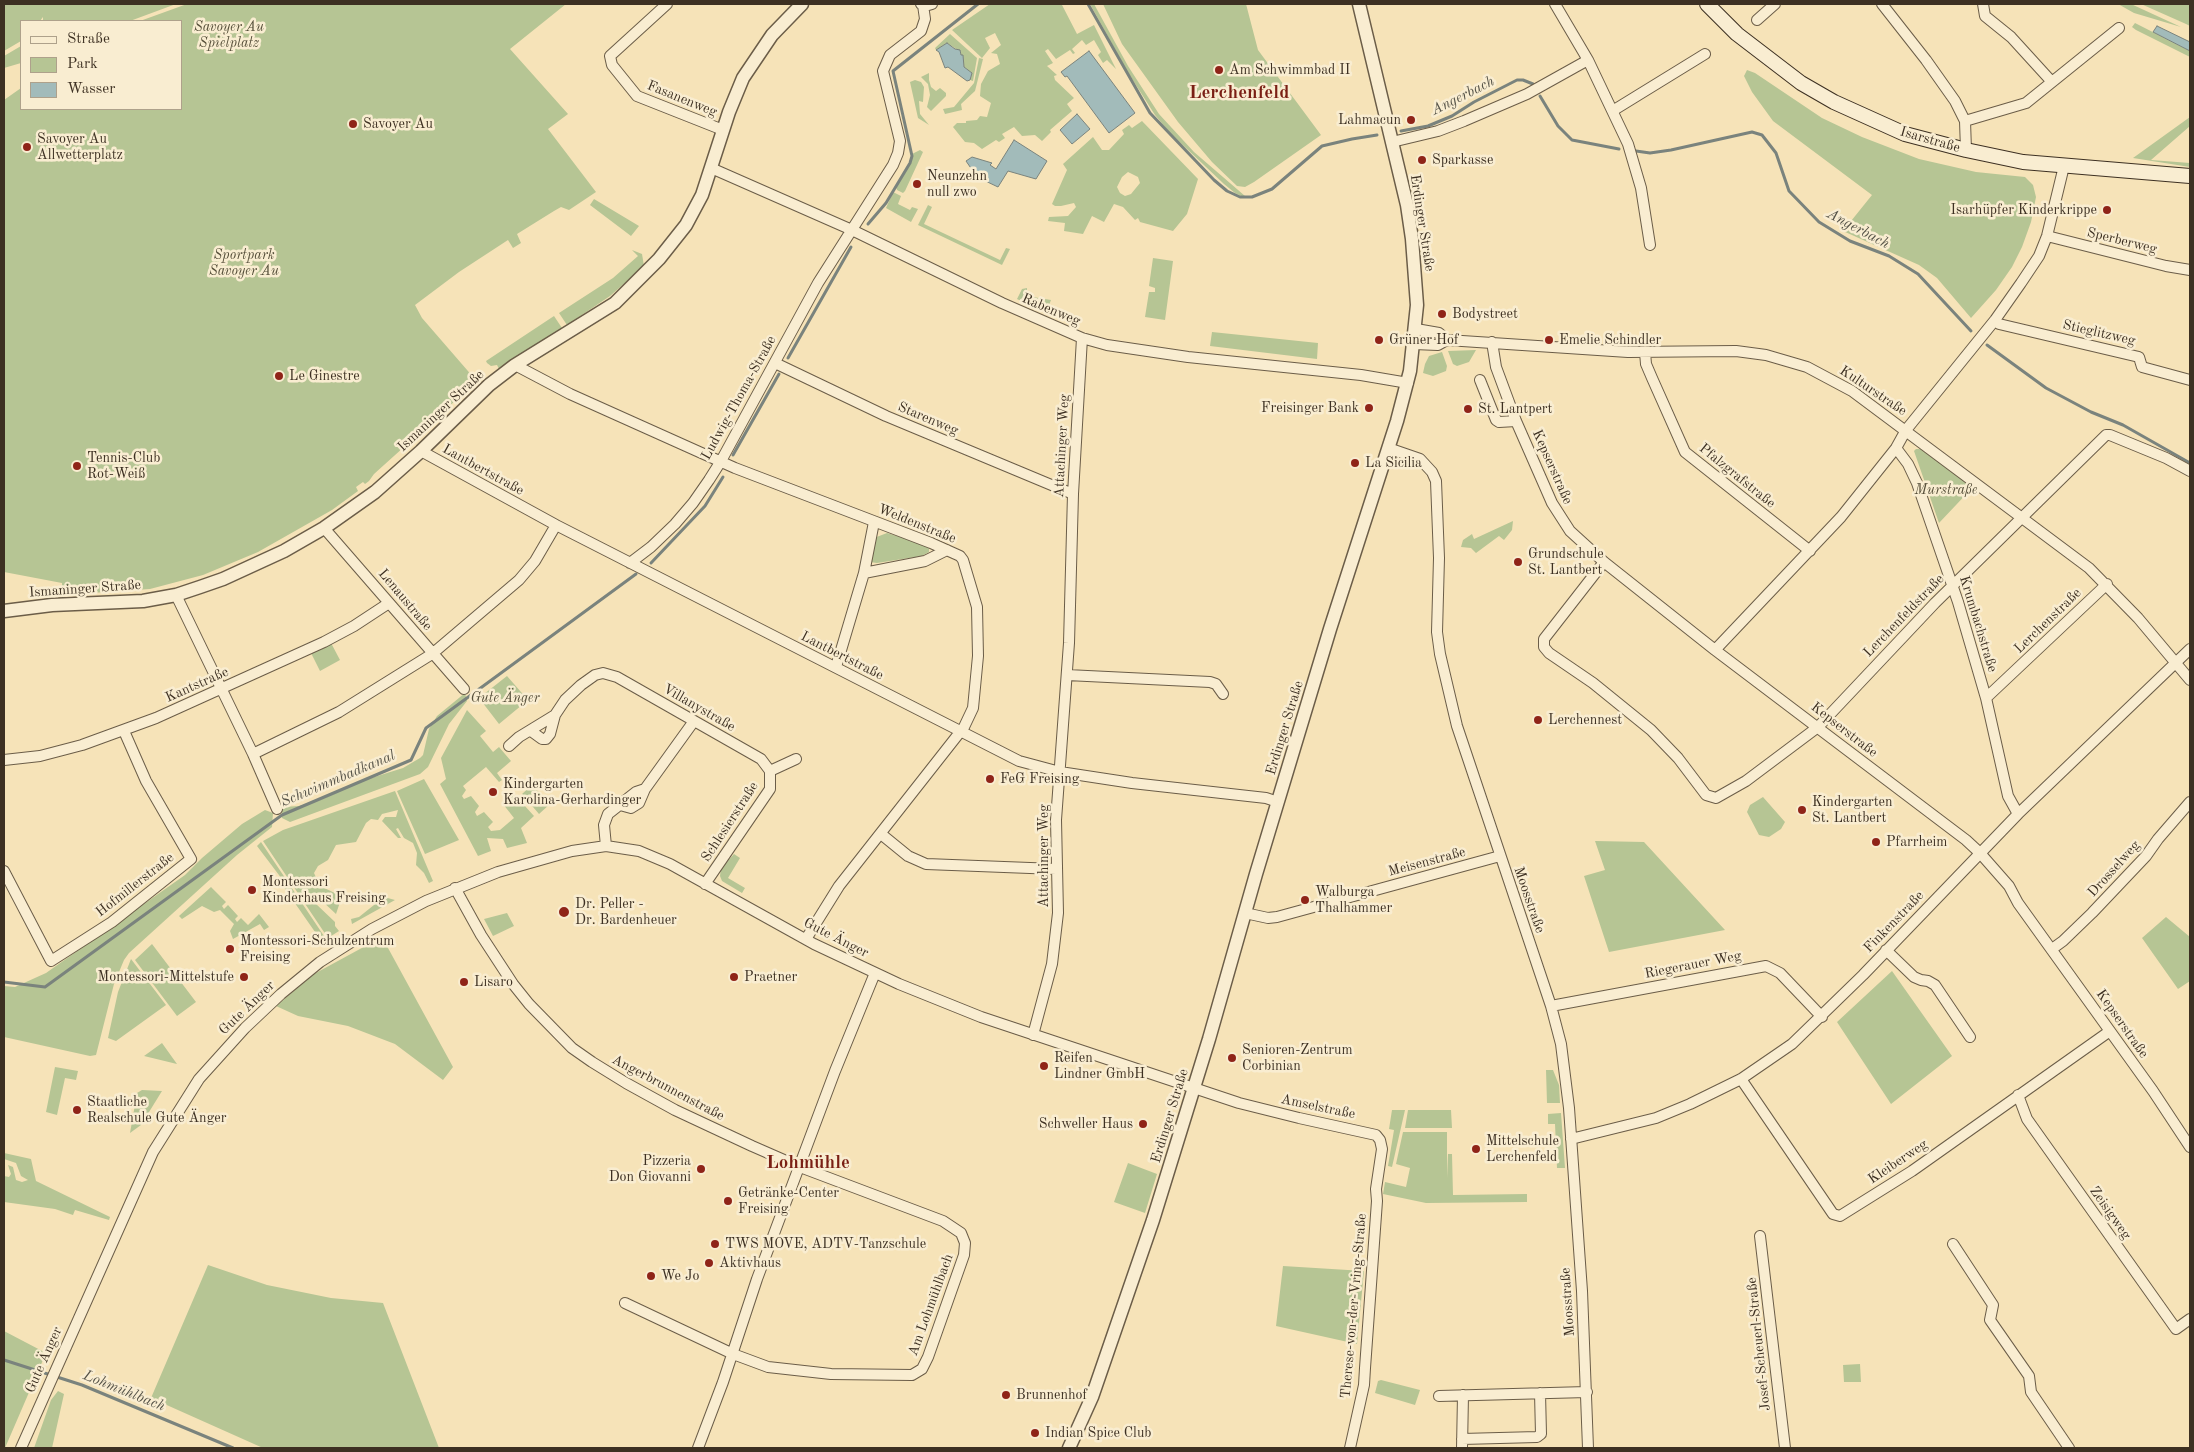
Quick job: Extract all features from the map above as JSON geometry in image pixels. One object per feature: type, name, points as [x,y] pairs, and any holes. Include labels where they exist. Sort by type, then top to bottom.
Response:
[{"type":"main road","name":"Isarstraße","points":[[1707,4],[1737,34],[1801,83],[1834,102],[1905,134],[2023,162],[2190,176]]},
{"type":"street","name":"Fasanenweg","points":[[667,4],[610,56],[612,65],[637,96],[723,130]]},
{"type":"street","name":"Ismaninger Straße","points":[[4,610],[119,603],[176,595],[223,579],[254,565],[324,528],[374,492],[421,451],[474,397],[515,365],[602,312],[646,273],[686,225],[702,195],[739,87],[753,61],[778,28],[802,4]]},
{"type":"street","name":"Ludwig-Thoma-Straße","points":[[630,563],[651,547],[685,512],[721,461],[818,283],[874,196],[898,152],[899,134],[883,71],[890,55],[922,31],[925,19],[925,4]]},
{"type":"street","name":"Erdinger Straße","points":[[1070,1448],[1092,1397],[1154,1220],[1333,620],[1408,383],[1416,328],[1417,295],[1412,238],[1392,142],[1359,4]]},
{"type":"street","points":[[1555,4],[1588,60],[1614,110],[1628,144],[1642,188],[1650,245]]},
{"type":"street","points":[[1756,20],[1775,4]]},
{"type":"street","points":[[1882,4],[1948,91],[1966,121],[1966,150]]},
{"type":"street","points":[[1983,4],[1985,16],[2011,37],[2052,82]]},
{"type":"street","points":[[1966,121],[2026,103],[2118,28]]},
{"type":"street","points":[[1614,110],[1705,54]]},
{"type":"street","points":[[1392,142],[1458,124],[1526,94],[1588,60]]},
{"type":"street","points":[[1715,650],[1841,517],[1896,448],[1906,430],[1995,320],[2034,263],[2047,236],[2064,166]]},
{"type":"street","name":"Rabenweg","points":[[711,168],[852,230],[1002,304],[1082,338],[1107,345],[1188,357],[1358,374],[1408,383]]},
{"type":"street","name":"Sperberweg","points":[[2047,236],[2166,266],[2190,270]]},
{"type":"street","name":"Stieglitzweg","points":[[1995,320],[1999,324],[2139,357],[2142,367],[2190,380]]},
{"type":"street","name":"Kulturstraße","points":[[1416,328],[1438,333],[1447,340]]},
{"type":"street","name":"Attachinger Weg","points":[[1032,1035],[1054,955],[1058,913],[1056,820],[1072,597],[1073,494],[1082,338]]},
{"type":"street","name":"Kulturstraße","points":[[1414,344],[1438,345],[1447,340],[1646,352],[1736,351],[1785,359],[1822,374],[1844,386],[1906,430],[2089,568],[2107,584],[2190,680]]},
{"type":"street","name":"Kepserstraße","points":[[1492,342],[1496,367],[1516,421],[1559,516],[1576,538],[1715,650],[1980,852],[2009,886],[2018,902],[2190,1147]]},
{"type":"street","name":"Pfalzgrafstraße","points":[[1646,352],[1649,371],[1685,452],[1810,551]]},
{"type":"street","name":"Starenweg","points":[[775,362],[886,416],[1073,494]]},
{"type":"street","name":"Weldenstraße","points":[[515,365],[570,394],[721,461],[947,550],[963,560],[977,607],[978,656],[974,704],[960,732],[828,901],[806,940]]},
{"type":"street","points":[[1480,380],[1496,420],[1499,422],[1516,421]]},
{"type":"street","name":"Lerchenfeldstraße","points":[[1604,562],[1544,639],[1544,646],[1549,653],[1593,683],[1651,730],[1678,758],[1706,795],[1716,798],[1746,781],[1818,727],[1952,586],[2106,435],[2166,458],[2190,471]]},
{"type":"street","name":"Moosstraße","points":[[1388,448],[1420,459],[1432,472],[1436,481],[1439,558],[1438,644],[1457,726],[1561,1044],[1571,1140],[1587,1392],[1588,1448]]},
{"type":"street","name":"Krumbachstraße","points":[[1896,448],[1908,464],[1917,483],[1972,644],[2008,796],[2018,814]]},
{"type":"street","name":"Lantbertstraße","points":[[421,451],[556,525],[1018,761],[1060,772],[1132,783],[1266,798],[1278,802]]},
{"type":"street","points":[[836,667],[864,573],[874,522]]},
{"type":"street","points":[[253,754],[339,712],[432,654],[519,580],[535,560],[556,525]]},
{"type":"street","name":"Lenaustraße","points":[[324,528],[464,689]]},
{"type":"street","points":[[864,573],[925,561],[947,550]]},
{"type":"street","name":"Lerchenstraße","points":[[1986,698],[2107,584]]},
{"type":"street","points":[[176,595],[253,754],[277,809]]},
{"type":"street","name":"Kantstraße","points":[[4,760],[40,756],[124,731],[339,634],[390,603]]},
{"type":"street","name":"Finkenstraße","points":[[1571,1140],[1656,1118],[1690,1104],[1741,1079],[1792,1044],[1822,1017],[2018,814],[2190,649]]},
{"type":"street","name":"Villanystraße","points":[[556,716],[565,700],[590,677],[598,673],[609,674],[761,759],[770,771]]},
{"type":"street","points":[[1067,675],[1210,682],[1216,684],[1223,694]]},
{"type":"street","points":[[509,746],[519,737],[556,716]]},
{"type":"street","points":[[531,731],[542,739],[546,739],[550,734],[556,716]]},
{"type":"street","points":[[606,846],[604,833],[605,819],[620,805],[635,807],[643,797],[645,789],[694,720]]},
{"type":"street","name":"Hofmillerstraße","points":[[4,871],[51,961],[112,922],[191,858],[146,781],[124,731]]},
{"type":"street","name":"Schlesierstraße","points":[[706,884],[770,789],[770,771],[796,759]]},
{"type":"street","name":"Drosselweg","points":[[2052,949],[2092,913],[2140,862],[2190,802]]},
{"type":"street","points":[[881,834],[908,856],[926,864],[1056,870]]},
{"type":"street","name":"Gute Änger","points":[[21,1448],[146,1165],[182,1105],[213,1063],[258,1014],[320,962],[372,929],[479,878],[592,847],[606,846],[640,851],[670,864],[806,940],[946,1004],[1032,1035],[1194,1088]]},
{"type":"street","name":"Meisenstraße","points":[[1245,913],[1268,918],[1277,917],[1500,856]]},
{"type":"street","name":"Angerbrunnenstraße","points":[[455,888],[481,936],[513,984],[529,1004],[572,1048],[612,1075],[675,1110],[800,1167]]},
{"type":"street","points":[[1886,950],[1914,976],[1934,985],[1970,1037]]},
{"type":"street","name":"Riegerauer Weg","points":[[1550,1006],[1766,966],[1780,973],[1822,1017]]},
{"type":"street","points":[[698,1448],[733,1354],[751,1296],[834,1071],[875,973]]},
{"type":"street","name":"Kleiberweg","points":[[1741,1079],[1833,1214],[1838,1216],[1912,1171],[2110,1031]]},
{"type":"street","name":"Amselstraße","points":[[1194,1088],[1268,1111],[1376,1134],[1382,1149],[1376,1196]]},
{"type":"street","name":"Zeisigweg","points":[[2018,1095],[2027,1119],[2176,1329],[2190,1319]]},
{"type":"street","name":"Am Lohmühlbach","points":[[625,1303],[733,1354],[768,1367],[789,1371],[903,1376],[912,1375],[922,1369],[964,1255],[965,1242],[961,1233],[943,1221],[800,1167]]},
{"type":"street","name":"Therese-von-der-Vring-Straße","points":[[1350,1448],[1364,1385],[1376,1196]]},
{"type":"street","name":"Josef-Scheuerl-Straße","points":[[1760,1236],[1785,1448]]},
{"type":"street","points":[[1953,1244],[1993,1305],[1990,1320],[2029,1376],[2031,1392],[2069,1448]]},
{"type":"street","points":[[1439,1396],[1587,1392]]},
{"type":"street","points":[[1463,1395],[1462,1444],[1537,1437],[1541,1434],[1540,1393]]},
{"type":"green space","points":[[4,4],[176,4],[133,20],[43,20],[43,17],[41,20],[20,20],[20,42],[4,51]]},
{"type":"green space","name":"Sportpark Savoyer Au","points":[[187,4],[566,4],[510,49],[568,114],[548,129],[596,192],[569,210],[561,207],[517,234],[521,243],[513,248],[508,240],[459,272],[415,305],[422,318],[474,378],[472,379],[475,383],[374,474],[369,481],[365,484],[363,482],[356,487],[358,491],[332,510],[258,552],[203,575],[150,589],[62,595],[62,583],[4,572],[4,100],[20,89],[20,110],[182,110],[182,20],[143,20]]},
{"type":"green space","points":[[990,4],[1063,4],[1077,34],[1094,25],[1116,69],[1107,60],[1103,63],[1098,55],[1101,52],[1094,40],[1086,45],[1082,40],[1072,49],[1075,53],[1073,54],[1070,50],[1056,59],[1048,49],[1045,51],[1053,63],[1047,66],[1057,75],[1054,76],[1055,80],[1074,98],[1067,104],[1072,111],[1050,130],[1051,132],[1042,141],[1035,135],[1022,136],[1014,127],[1002,134],[1005,138],[999,142],[996,140],[982,149],[974,143],[965,142],[953,127],[957,123],[977,120],[980,116],[987,117],[991,103],[980,96],[981,84],[988,71],[1000,64],[997,54],[991,53],[1001,45],[995,33],[985,38],[990,48],[982,58],[952,30]]},
{"type":"green space","points":[[1090,4],[1094,4],[1128,66],[1159,114],[1194,152],[1245,196],[1243,197],[1235,193],[1224,184],[1170,133],[1155,115],[1127,71]]},
{"type":"green space","name":"Am Schwimmbad II","points":[[1103,4],[1246,4],[1258,50],[1321,135],[1254,182],[1245,187],[1237,186],[1212,162],[1178,122],[1122,44]]},
{"type":"green space","points":[[2118,4],[2131,4],[2181,27],[2134,13]]},
{"type":"green space","points":[[2141,4],[2190,4],[2190,26],[2186,24]]},
{"type":"green space","points":[[2135,23],[2190,51],[2190,57],[2136,30],[2132,27]]},
{"type":"green space","points":[[950,34],[977,58],[973,81],[970,80],[972,73],[964,67],[961,52],[947,43],[936,50],[935,48]]},
{"type":"green space","points":[[20,47],[20,63],[4,68],[4,56]]},
{"type":"green space","points":[[979,58],[983,59],[975,91],[961,104],[962,110],[945,114],[943,109],[954,107],[974,83]]},
{"type":"green space","points":[[1747,70],[1755,73],[1822,118],[1862,137],[1919,159],[1976,172],[2025,177],[2033,185],[2036,197],[2031,222],[2022,247],[2012,267],[1996,290],[1971,318],[1937,278],[1919,265],[1843,231],[1872,195],[1773,121],[1752,92],[1744,76]]},
{"type":"green space","points":[[929,73],[931,87],[936,91],[940,88],[946,93],[946,96],[931,111],[927,107],[930,95],[928,84],[921,77]]},
{"type":"green space","points":[[915,80],[921,82],[924,87],[923,102],[919,101],[920,114],[929,125],[918,118],[910,82]]},
{"type":"green space","points":[[2190,117],[2190,126],[2151,160],[2190,163],[2190,167],[2133,158]]},
{"type":"green space","points":[[1142,121],[1198,179],[1187,214],[1173,231],[1140,222],[1138,218],[1135,220],[1123,207],[1114,204],[1104,222],[1092,216],[1083,234],[1064,231],[1065,223],[1048,221],[1049,217],[1068,216],[1076,207],[1074,203],[1061,206],[1052,204],[1067,170],[1063,164],[1093,137],[1102,150],[1109,150],[1124,134],[1122,130],[1129,125],[1132,128]],"holes":[[[1128,172],[1138,177],[1140,183],[1131,194],[1125,196],[1120,193],[1117,187],[1122,177]]]},
{"type":"green space","points":[[920,150],[923,152],[903,193],[897,190],[896,187],[911,163],[912,154]]},
{"type":"green space","points":[[893,192],[901,196],[898,204],[910,210],[912,207],[918,209],[911,222],[886,208]]},
{"type":"green space","points":[[594,199],[639,226],[631,236],[590,205]]},
{"type":"green space","points":[[928,205],[932,207],[924,224],[1000,260],[1006,248],[1010,249],[1002,265],[918,225]]},
{"type":"green space","points":[[632,250],[642,254],[644,266],[610,296],[567,325],[559,313],[613,278],[638,256]]},
{"type":"green space","points":[[1153,258],[1173,261],[1165,320],[1145,317],[1149,292],[1155,292],[1155,288],[1149,286]]},
{"type":"green space","points":[[1027,288],[1027,296],[1051,300],[1046,313],[1017,299],[1022,289]]},
{"type":"green space","points":[[554,316],[562,328],[499,369],[497,365],[491,366],[487,363],[486,361]]},
{"type":"green space","points":[[1212,332],[1318,343],[1317,359],[1210,346]]},
{"type":"green space","points":[[1476,350],[1469,362],[1457,366],[1453,364],[1448,351]]},
{"type":"green space","points":[[1442,352],[1447,366],[1446,371],[1433,376],[1423,373],[1429,356]]},
{"type":"green space","name":"Murstraße","points":[[1922,449],[1973,487],[1939,523],[1914,451]]},
{"type":"green space","points":[[1513,521],[1512,530],[1504,540],[1499,536],[1476,553],[1471,548],[1461,547],[1463,540],[1472,534],[1474,539]]},
{"type":"green space","points":[[887,533],[927,545],[929,552],[922,556],[877,563],[870,562],[874,538]]},
{"type":"green space","points":[[331,643],[340,660],[320,671],[311,653]]},
{"type":"green space","name":"Gute Änger","points":[[507,676],[528,700],[499,724],[479,698]]},
{"type":"green space","points":[[465,693],[467,701],[449,724],[428,767],[420,774],[290,822],[282,818],[282,807],[299,806],[320,800],[368,779],[403,768],[420,758],[423,755],[429,729],[437,716]]},
{"type":"green space","points":[[467,710],[486,731],[480,736],[493,752],[499,747],[511,761],[497,773],[502,780],[499,782],[486,767],[463,786],[466,790],[462,796],[464,799],[471,796],[479,806],[475,812],[477,816],[484,812],[493,822],[488,827],[491,831],[500,830],[514,818],[503,804],[514,794],[534,816],[521,828],[527,843],[507,848],[503,839],[487,838],[491,851],[478,856],[440,784],[446,779],[441,758]]},
{"type":"green space","points":[[424,779],[459,840],[425,854],[397,791]]},
{"type":"green space","points":[[532,785],[550,804],[539,814],[522,794]]},
{"type":"green space","points":[[395,791],[433,881],[429,883],[424,873],[416,865],[417,853],[413,843],[404,838],[398,828],[396,829],[401,838],[398,838],[382,821],[385,817],[396,817],[398,810],[382,814],[378,820],[371,819],[366,823],[356,842],[336,845],[328,860],[318,866],[314,873],[320,886],[337,894],[341,899],[336,914],[321,900],[315,903],[335,922],[335,926],[339,931],[328,938],[263,841],[283,830]]},
{"type":"green space","points":[[1763,797],[1785,822],[1781,829],[1769,837],[1759,835],[1747,812],[1750,805]]},
{"type":"green space","points":[[265,810],[273,813],[272,827],[237,855],[129,953],[124,960],[114,984],[96,1055],[90,1056],[4,1037],[4,986],[15,987],[46,973],[185,875],[242,824]]},
{"type":"green space","points":[[1595,841],[1644,842],[1725,930],[1609,952],[1584,876],[1605,870]]},
{"type":"green space","points":[[261,842],[326,939],[322,942],[283,886],[285,883],[257,846]]},
{"type":"green space","points":[[734,854],[740,858],[728,878],[745,888],[742,893],[722,881],[720,876],[721,868]]},
{"type":"green space","points":[[211,887],[226,902],[222,906],[224,909],[228,905],[238,916],[235,919],[237,922],[241,918],[248,925],[259,914],[269,927],[264,930],[260,924],[233,939],[230,931],[234,924],[220,910],[214,912],[202,906],[182,919],[179,916]]},
{"type":"green space","points":[[384,897],[395,900],[352,924],[351,919],[359,917]]},
{"type":"green space","points":[[507,913],[514,926],[493,936],[484,919]]},
{"type":"green space","points":[[2166,917],[2190,937],[2190,981],[2178,989],[2142,938]]},
{"type":"green space","points":[[382,937],[453,1067],[443,1080],[395,1044],[348,1026],[298,1016],[276,1006],[314,974]]},
{"type":"green space","points":[[152,944],[196,1002],[177,1016],[135,960]]},
{"type":"green space","points":[[131,959],[166,1005],[116,1041],[108,1038],[118,992]]},
{"type":"green space","points":[[1892,971],[1952,1056],[1891,1104],[1837,1022]]},
{"type":"green space","points":[[162,1043],[177,1064],[144,1056]]},
{"type":"green space","points":[[55,1067],[78,1071],[76,1080],[65,1078],[57,1115],[46,1112]]},
{"type":"green space","points":[[1546,1070],[1553,1070],[1559,1085],[1560,1103],[1547,1103]]},
{"type":"green space","points":[[142,1090],[162,1091],[141,1125],[130,1133],[137,1093]]},
{"type":"green space","points":[[1392,1110],[1405,1110],[1392,1167],[1388,1166],[1394,1130],[1389,1129]]},
{"type":"green space","points":[[1408,1110],[1451,1110],[1452,1128],[1405,1128]]},
{"type":"green space","points":[[1561,1113],[1565,1168],[1557,1168],[1555,1124],[1548,1124],[1548,1114]]},
{"type":"green space","points":[[1403,1132],[1447,1132],[1447,1178],[1448,1154],[1452,1154],[1453,1195],[1527,1194],[1527,1202],[1426,1203],[1383,1194],[1385,1182],[1406,1187],[1410,1168],[1396,1164]]},
{"type":"green space","points":[[4,1153],[31,1159],[36,1181],[110,1217],[109,1220],[75,1210],[73,1215],[55,1209],[4,1202],[4,1176],[9,1177],[11,1174],[8,1165],[13,1167],[16,1180],[22,1182],[28,1180],[21,1176],[16,1163],[4,1159]]},
{"type":"green space","points":[[1128,1163],[1157,1174],[1145,1213],[1114,1202]]},
{"type":"green space","points":[[208,1265],[267,1285],[331,1298],[383,1303],[439,1448],[263,1448],[151,1398]]},
{"type":"green space","points":[[1283,1266],[1364,1271],[1357,1344],[1276,1326]]},
{"type":"green space","points":[[4,1331],[46,1353],[5,1448],[4,1448]]},
{"type":"green space","points":[[1860,1364],[1861,1382],[1844,1382],[1843,1365]]},
{"type":"green space","points":[[1381,1380],[1420,1390],[1415,1405],[1375,1393],[1378,1381]]},
{"type":"green space","points":[[58,1391],[64,1394],[52,1448],[34,1448],[51,1400]]},
{"type":"water","points":[[2157,26],[2190,42],[2190,51],[2153,32]]},
{"type":"water","points":[[947,43],[960,50],[961,55],[963,55],[964,67],[972,73],[970,80],[967,81],[948,67],[945,68],[939,52],[936,50]]},
{"type":"water","points":[[1089,51],[1135,113],[1109,133],[1067,76],[1065,77],[1061,72]]},
{"type":"water","points":[[1077,114],[1090,129],[1072,144],[1060,130]]},
{"type":"water","points":[[1014,140],[1047,161],[1036,179],[1008,171],[998,187],[977,177],[966,161],[972,157],[992,163],[990,165],[996,169]]},
{"type":"waterway","points":[[868,224],[886,203],[910,163],[912,156],[893,71],[978,4]]},
{"type":"waterway","points":[[1088,4],[1150,113],[1214,180],[1227,191],[1240,197],[1252,197],[1272,189],[1322,146],[1377,135]]},
{"type":"waterway","name":"Angerbach","points":[[1401,131],[1428,126],[1452,116],[1474,102],[1517,80],[1533,84]]},
{"type":"waterway","name":"Angerbach","points":[[1540,96],[1558,126],[1572,140],[1619,149]]},
{"type":"waterway","name":"Angerbach","points":[[1636,151],[1650,153],[1671,150],[1752,132],[1762,135],[1776,153],[1789,191],[1819,222],[1850,241],[1889,256],[1918,274],[1971,331]]},
{"type":"waterway","name":"Schwimmbadkanal","points":[[788,358],[851,247]]},
{"type":"waterway","name":"Angerbach","points":[[1987,345],[2046,388],[2091,412],[2123,425],[2190,463]]},
{"type":"waterway","name":"Schwimmbadkanal","points":[[733,455],[779,374]]},
{"type":"waterway","name":"Schwimmbadkanal","points":[[651,563],[705,506],[723,477]]},
{"type":"waterway","name":"Schwimmbadkanal","points":[[4,982],[45,987],[282,815],[411,760],[426,728],[636,574]]},
{"type":"waterway","name":"Lohmühlbach","points":[[4,1360],[82,1385],[233,1448]]},
{"type":"place","name":"Am Schwimmbad II","points":[[1219,70]]},
{"type":"place","name":"Lahmacun","points":[[1411,120]]},
{"type":"place","name":"Savoyer Au","points":[[353,124]]},
{"type":"place","name":"Savoyer Au Allwetterplatz","points":[[27,147]]},
{"type":"place","name":"Sparkasse","points":[[1422,160]]},
{"type":"place","name":"Neunzehn null zwo","points":[[917,184]]},
{"type":"place","name":"Isarhüpfer Kinderkrippe","points":[[2107,210]]},
{"type":"place","name":"Bodystreet","points":[[1442,314]]},
{"type":"place","name":"Grüner Hof","points":[[1379,340]]},
{"type":"place","name":"Emelie Schindler","points":[[1549,340]]},
{"type":"place","name":"Le Ginestre","points":[[279,376]]},
{"type":"place","name":"Freisinger Bank","points":[[1369,408]]},
{"type":"place","name":"St. Lantpert","points":[[1468,409]]},
{"type":"place","name":"La Sicilia","points":[[1355,463]]},
{"type":"place","name":"Tennis-Club Rot-Weiß","points":[[77,466]]},
{"type":"place","name":"Grundschule St. Lantbert","points":[[1518,562]]},
{"type":"place","name":"Lerchennest","points":[[1538,720]]},
{"type":"place","name":"FeG Freising","points":[[990,779]]},
{"type":"place","name":"Kindergarten Karolina-Gerhardinger","points":[[493,792]]},
{"type":"place","name":"Kindergarten St. Lantbert","points":[[1802,810]]},
{"type":"place","name":"Pfarrheim","points":[[1876,842]]},
{"type":"place","name":"Montessori Kinderhaus Freising","points":[[252,890]]},
{"type":"place","name":"Walburga Thalhammer","points":[[1305,900]]},
{"type":"place","name":"Dr. Peller - Dr. Bardenheuer","points":[[564,912]]},
{"type":"place","name":"Montessori-Schulzentrum Freising","points":[[230,949]]},
{"type":"place","name":"Montessori-Mittelstufe","points":[[244,977]]},
{"type":"place","name":"Praetner","points":[[734,977]]},
{"type":"place","name":"Lisaro","points":[[464,982]]},
{"type":"place","name":"Senioren-Zentrum Corbinian","points":[[1232,1058]]},
{"type":"place","name":"Reifen Lindner GmbH","points":[[1044,1066]]},
{"type":"place","name":"Staatliche Realschule Gute Änger","points":[[77,1110]]},
{"type":"place","name":"Schweller Haus","points":[[1143,1124]]},
{"type":"place","name":"Mittelschule Lerchenfeld","points":[[1476,1149]]},
{"type":"place","name":"Pizzeria Don Giovanni","points":[[701,1169]]},
{"type":"place","name":"Getränke-Center Freising","points":[[728,1201]]},
{"type":"place","name":"TWS MOVE, ADTV-Tanzschule","points":[[715,1244]]},
{"type":"place","name":"Aktivhaus","points":[[709,1263]]},
{"type":"place","name":"We Jo","points":[[651,1276]]},
{"type":"place","name":"Brunnenhof","points":[[1006,1395]]},
{"type":"place","name":"Indian Spice Club","points":[[1035,1433]]},
{"type":"district","name":"Lerchenfeld","points":[[1239,93]]},
{"type":"district","name":"Lohmühle","points":[[808,1163]]},
{"type":"park label","name":"Savoyer Au Spielplatz","points":[[229,36]]}]
